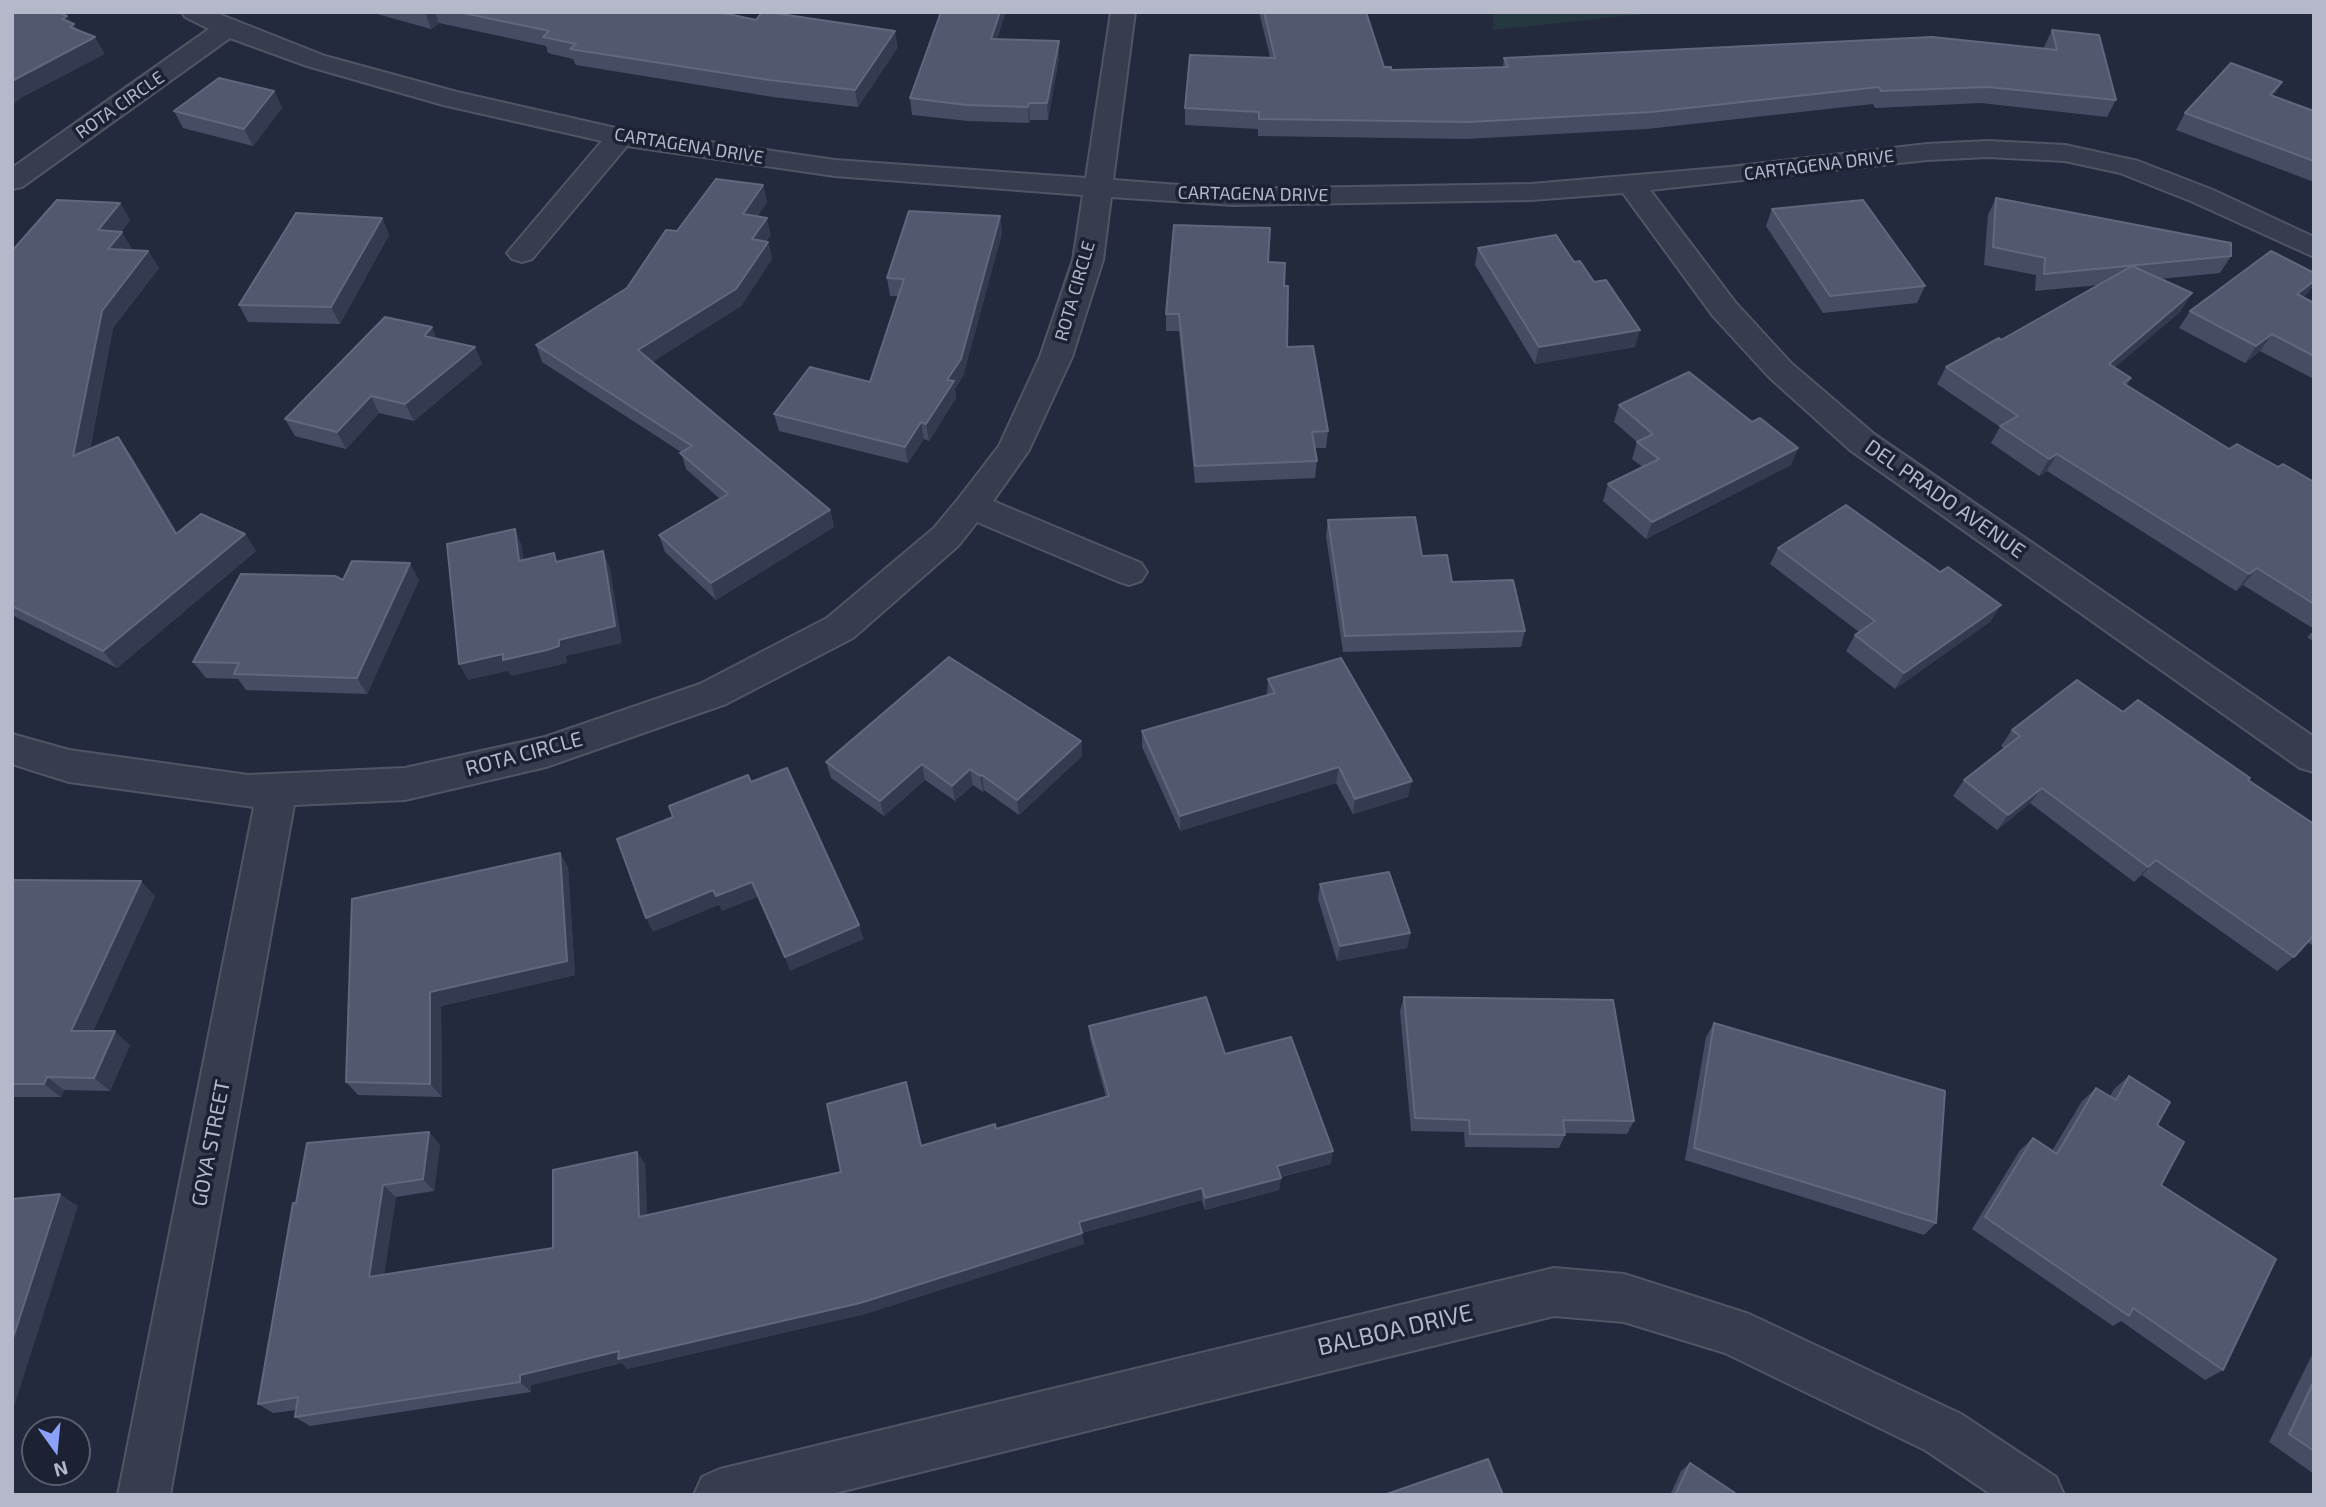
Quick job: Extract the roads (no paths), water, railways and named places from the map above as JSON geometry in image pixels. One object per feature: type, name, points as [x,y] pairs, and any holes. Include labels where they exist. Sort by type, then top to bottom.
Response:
[{"type":"street","name":"CARTAGENA DRIVE","points":[[194,12],[227,28],[316,61],[452,99],[620,136],[835,168],[1233,197],[1531,192],[1730,175],[1927,152],[1988,149],[2065,153],[2128,167],[2203,196],[2314,247]]},
{"type":"street","name":"ROTA CIRCLE","points":[[12,749],[69,766],[248,791],[405,784],[546,752],[713,694],[840,628],[946,537],[971,506],[1013,450],[1056,357],[1088,260],[1123,12]]},
{"type":"street","name":"ROTA CIRCLE","points":[[12,181],[227,28]]},
{"type":"street","points":[[522,253],[620,136]]},
{"type":"street","name":"DEL PRADO AVENUE","points":[[1630,183],[1724,309],[1780,370],[1862,442],[2314,757]]},
{"type":"street","points":[[971,506],[1129,572]]},
{"type":"street","name":"GOYA STREET","points":[[144,1495],[277,790]]},
{"type":"street","name":"BALBOA DRIVE","points":[[720,1495],[1554,1292],[1624,1298],[1732,1331],[1944,1432],[2038,1495]]}]
